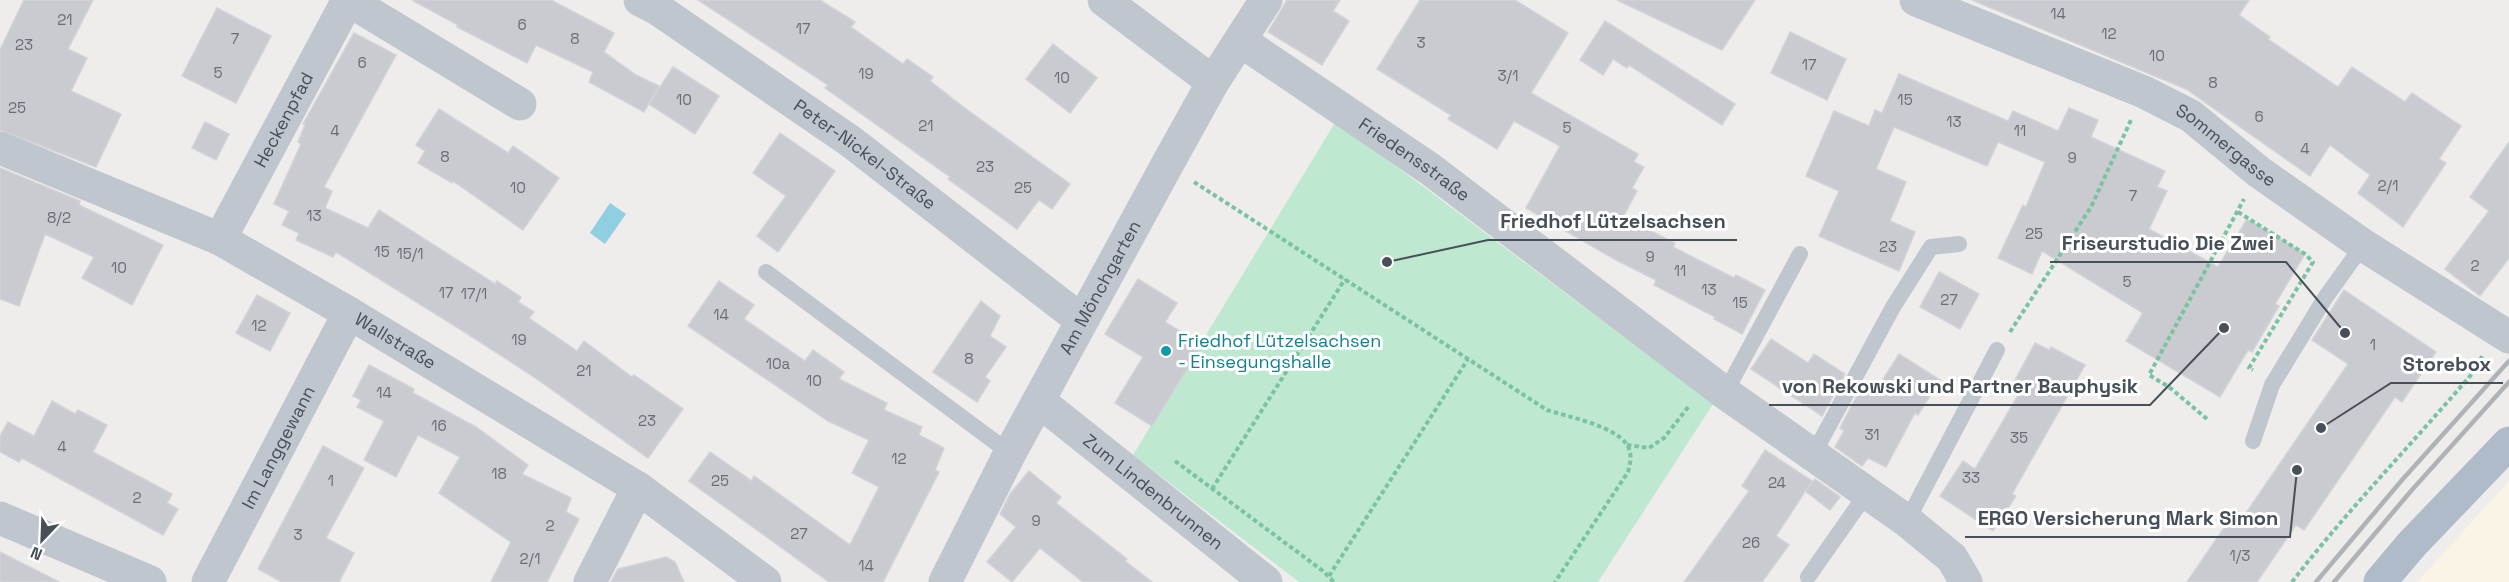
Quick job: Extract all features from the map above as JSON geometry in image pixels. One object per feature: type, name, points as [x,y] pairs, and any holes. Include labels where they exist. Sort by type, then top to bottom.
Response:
[{"type":"main road","points":[[2380,582],[2412,544],[2509,443]]},
{"type":"street","name":"Heckenpfad","points":[[220,239],[348,0],[520,104]]},
{"type":"street","points":[[1104,0],[1213,82]]},
{"type":"street","name":"Am Mönchgarten","points":[[945,582],[1081,320],[1213,82],[1266,0]]},
{"type":"street","name":"Sommergasse","points":[[1916,0],[2144,92],[2191,116],[2259,172],[2363,245],[2504,326]]},
{"type":"street","name":"Peter-Nickel-Straße","points":[[652,3],[850,141],[1081,320]]},
{"type":"street","name":"Friedensstraße","points":[[1241,40],[1430,169],[1713,384],[1907,521],[1952,558],[1966,582]]},
{"type":"street","name":"Wallstraße","points":[[0,148],[220,239],[350,314],[638,488],[765,582]]},
{"type":"street","name":"Im Langgewann","points":[[208,582],[350,314]]},
{"type":"street","name":"Zum Lindenbrunnen","points":[[1039,401],[1266,582]]},
{"type":"street","points":[[590,582],[638,488]]},
{"type":"street","points":[[0,518],[150,582]]},
{"type":"lane","points":[[1812,455],[1893,308],[1931,248],[1959,244]]},
{"type":"lane","points":[[2253,441],[2272,385],[2325,298],[2363,245]]},
{"type":"lane","points":[[1713,384],[1800,254]]},
{"type":"lane","points":[[766,272],[1010,453]]},
{"type":"lane","points":[[1907,521],[1997,350]]},
{"type":"lane","points":[[1808,577],[1867,493]]},
{"type":"path","points":[[1997,350],[2091,207],[2120,144]]},
{"type":"path","points":[[1167,165],[1547,410],[1611,431],[1627,445],[1649,448],[1664,438],[1683,416],[1695,396],[1713,384]]},
{"type":"path","points":[[2207,419],[2169,387],[2149,375],[2241,205]]},
{"type":"path","points":[[2238,212],[2305,254],[2313,262],[2249,368],[2272,385]]},
{"type":"path","points":[[1212,489],[1345,279]]},
{"type":"path","points":[[2292,582],[2318,548],[2422,433],[2476,369],[2504,326]]},
{"type":"path","points":[[1329,576],[1468,358]]},
{"type":"path","points":[[1555,582],[1628,472],[1631,460],[1627,445]]},
{"type":"path","points":[[1175,461],[1334,582]]},
{"type":"shaded area","points":[[2508,482],[2509,582],[2417,582]]},
{"type":"green space","points":[[1336,121],[1713,404],[1598,582],[1299,582],[1133,455]]},
{"type":"water","points":[[610,203],[626,214],[605,244],[590,233]]},
{"type":"building","points":[[24,0],[93,0],[68,49],[87,58],[71,91],[121,114],[96,167],[0,130],[0,50]]},
{"type":"building","points":[[412,0],[551,0],[614,33],[604,52],[636,75],[659,86],[644,112],[589,82],[593,72],[536,45],[527,63],[457,27],[458,25]]},
{"type":"building","points":[[698,0],[820,0],[855,22],[851,27],[903,64],[907,59],[933,77],[930,81],[1070,184],[1052,209],[1039,200],[1017,229],[948,179],[950,177],[825,88],[828,85]]},
{"type":"building","points":[[1287,0],[1340,0],[1333,11],[1349,21],[1322,65],[1268,32]]},
{"type":"building","points":[[1420,0],[1515,0],[1568,33],[1531,93],[1638,154],[1634,162],[1644,167],[1632,188],[1637,191],[1623,217],[1675,243],[1673,247],[1734,278],[1736,275],[1765,290],[1742,334],[1654,285],[1656,280],[1616,260],[1526,208],[1560,146],[1514,121],[1497,149],[1448,119],[1451,115],[1377,69]]},
{"type":"building","points":[[1617,0],[1755,0],[1722,50]]},
{"type":"building","points":[[1972,0],[2249,0],[2239,15],[2270,37],[2268,39],[2338,87],[2352,67],[2405,102],[2412,93],[2461,126],[2439,159],[2446,163],[2403,227],[2358,193],[2370,175],[2330,145],[2310,176],[2186,89]]},
{"type":"building","points":[[217,8],[271,36],[236,103],[182,76]]},
{"type":"building","points":[[1605,21],[1735,104],[1722,125],[1629,65],[1627,68],[1613,59],[1603,75],[1580,60]]},
{"type":"building","points":[[1790,32],[1846,59],[1827,100],[1771,73]]},
{"type":"building","points":[[354,33],[396,55],[324,187],[332,191],[325,208],[368,228],[379,210],[495,284],[497,281],[521,297],[518,302],[534,312],[529,318],[577,351],[584,341],[632,377],[634,375],[683,409],[648,458],[534,377],[463,331],[336,252],[333,257],[296,240],[299,233],[282,225],[289,211],[274,204],[301,144],[298,142],[305,125],[303,124]]},
{"type":"building","points":[[1053,44],[1097,78],[1070,113],[1026,79]]},
{"type":"building","points":[[673,67],[719,96],[695,134],[649,104]]},
{"type":"building","points":[[1899,74],[2008,121],[2013,111],[2058,131],[2069,108],[2098,120],[2091,137],[2165,171],[2157,187],[2167,191],[2149,229],[2218,267],[2247,219],[2305,254],[2275,304],[2279,306],[2252,352],[2248,350],[2220,397],[2126,341],[2143,313],[2042,251],[2032,274],[1998,258],[2023,205],[2026,207],[2045,162],[1998,142],[1987,166],[1894,127],[1876,169],[1906,182],[1890,221],[1915,232],[1899,271],[1819,236],[1839,191],[1806,176],[1834,111],[1869,126],[1875,110],[1882,113]]},
{"type":"building","points":[[439,109],[508,153],[513,146],[559,178],[523,230],[453,181],[452,183],[418,163],[425,151],[416,145]]},
{"type":"building","points":[[205,122],[229,134],[216,160],[192,148]]},
{"type":"building","points":[[780,133],[835,171],[778,252],[757,236],[786,196],[753,173]]},
{"type":"building","points":[[2509,142],[2509,258],[2480,296],[2445,269],[2489,211],[2470,197]]},
{"type":"building","points":[[0,168],[80,201],[79,205],[163,245],[132,305],[82,278],[94,257],[45,234],[19,306],[0,299]]},
{"type":"building","points":[[1939,272],[1979,294],[1960,329],[1920,307]]},
{"type":"building","name":"Friedhof Lützelsachsen - Einsegungshalle","points":[[1138,279],[1177,303],[1165,322],[1202,345],[1152,426],[1115,403],[1143,357],[1105,334]]},
{"type":"building","points":[[719,281],[754,305],[744,319],[805,361],[813,350],[844,372],[839,379],[887,403],[884,410],[922,427],[919,435],[944,448],[935,470],[939,472],[883,582],[829,582],[689,481],[710,452],[752,481],[754,476],[850,545],[879,487],[852,473],[869,440],[828,421],[688,326]]},
{"type":"building","points":[[2344,290],[2436,352],[2402,402],[2395,397],[2304,530],[2296,525],[2257,582],[2187,582],[2236,510],[2244,516],[2348,364],[2312,340]]},
{"type":"building","points":[[257,295],[290,313],[270,351],[236,333]]},
{"type":"building","points":[[981,301],[1000,316],[990,336],[1006,347],[985,377],[990,381],[977,402],[933,372]]},
{"type":"building","points":[[1771,339],[1808,363],[1814,354],[1845,374],[1822,416],[1751,369]]},
{"type":"building","points":[[2035,343],[2049,350],[2051,347],[2085,365],[2012,494],[2016,496],[1993,531],[1940,496],[1963,461],[1975,469],[2023,387],[2014,382]]},
{"type":"building","points":[[1899,354],[1940,380],[1918,415],[1915,413],[1886,467],[1868,458],[1862,466],[1835,447],[1844,431],[1840,428],[1862,386],[1874,394]]},
{"type":"building","points":[[369,365],[414,389],[413,393],[476,427],[528,465],[522,474],[571,498],[566,512],[579,519],[547,582],[491,582],[511,542],[439,493],[460,457],[418,435],[396,477],[364,460],[384,421],[357,407],[361,400],[353,396]]},
{"type":"building","points":[[52,401],[75,414],[78,410],[107,425],[93,452],[172,494],[167,503],[178,509],[163,535],[22,458],[19,462],[0,452],[0,436],[8,422],[34,436]]},
{"type":"building","points":[[323,446],[364,468],[326,538],[354,553],[339,582],[282,582],[258,569]]},
{"type":"building","points":[[1765,450],[1812,481],[1776,536],[1789,545],[1762,582],[1684,582],[1749,491],[1742,486]]},
{"type":"building","points":[[1029,471],[1061,497],[1056,503],[1127,559],[1125,561],[1152,582],[1083,582],[1040,548],[1012,582],[987,562],[1016,527],[1000,514],[1010,494]]},
{"type":"building","points":[[1815,479],[1840,497],[1830,510],[1805,491]]},
{"type":"building","points":[[0,552],[59,582],[0,582]]},
{"type":"building","points":[[666,557],[675,562],[684,582],[611,582],[618,569]]},
{"type":"railway","points":[[2316,582],[2402,480],[2509,361]]},
{"type":"railway","points":[[2334,582],[2411,491],[2509,382]]},
{"type":"place","name":"Friedhof Lützelsachsen","points":[[1387,262]]},
{"type":"place","name":"von Rekowski und Partner Bauphysik","points":[[2224,328]]},
{"type":"place","name":"Friseurstudio Die Zwei","points":[[2345,333]]},
{"type":"place","name":"Friedhof Lützelsachsen - Einsegungshalle","points":[[1166,351]]},
{"type":"place","name":"Storebox","points":[[2321,428]]},
{"type":"place","name":"ERGO Versicherung Mark Simon","points":[[2297,470]]}]
